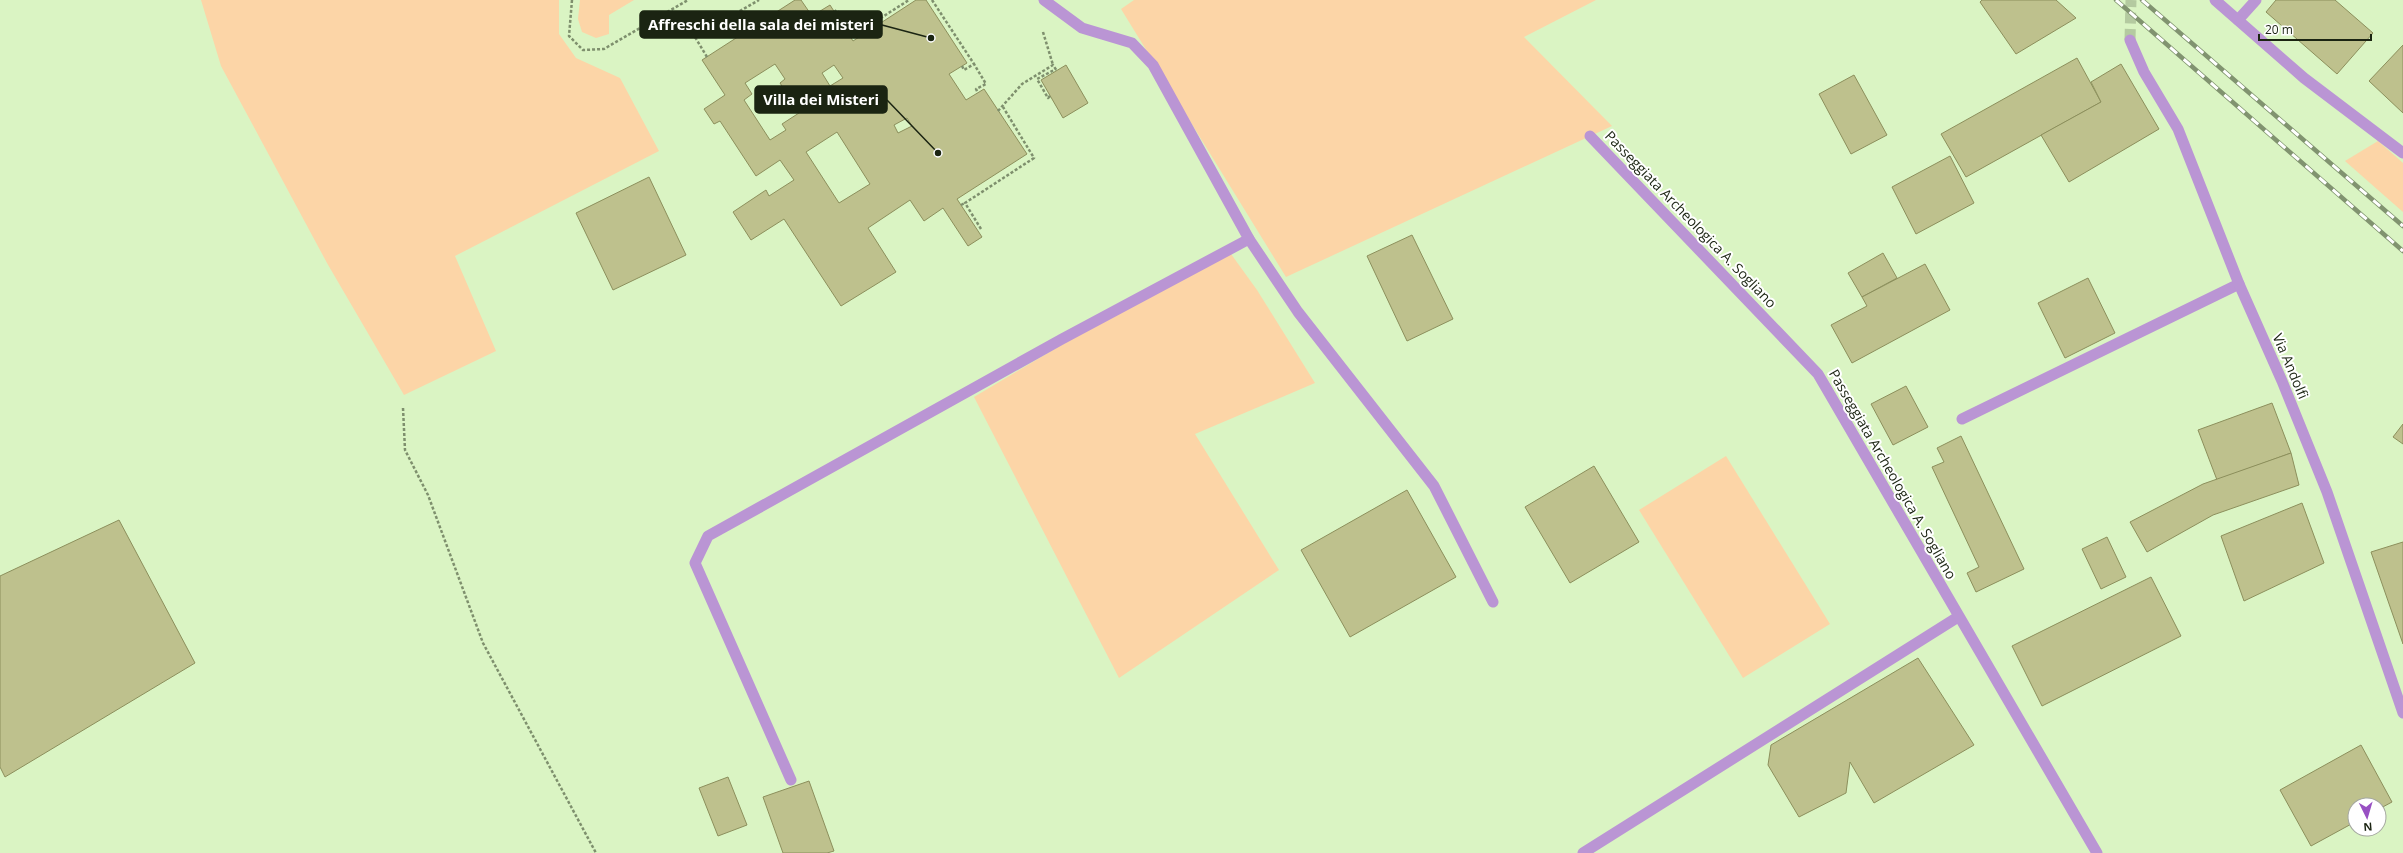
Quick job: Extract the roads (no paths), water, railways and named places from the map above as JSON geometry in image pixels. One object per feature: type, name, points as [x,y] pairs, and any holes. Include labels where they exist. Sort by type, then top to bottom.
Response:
[{"type":"street","points":[[1044,0],[1082,28],[1132,43],[1154,65],[1249,240],[1298,312],[1434,486],[1493,602]]},
{"type":"street","points":[[2215,0],[2304,78],[2403,153]]},
{"type":"street","points":[[2238,20],[2256,0]]},
{"type":"street","name":"Via Andolfi","points":[[2130,40],[2144,72],[2178,129],[2239,284],[2282,381],[2327,492],[2403,713]]},
{"type":"street","name":"Passeggiata Archeologica A. Sogliano","points":[[1590,136],[1818,374],[1958,617],[2097,853]]},
{"type":"street","points":[[791,780],[695,562],[708,536],[1062,339],[1249,240]]},
{"type":"street","points":[[1962,419],[2239,284]]},
{"type":"street","points":[[1583,853],[1958,617]]},
{"type":"tunnel","points":[[2130,40],[2131,0]]},
{"type":"railway","points":[[2116,0],[2403,251]]},
{"type":"railway","points":[[2142,0],[2403,226]]},
{"type":"place","name":"Affreschi della sala dei misteri","points":[[931,38]]},
{"type":"place","name":"Villa dei Misteri","points":[[938,153]]}]
